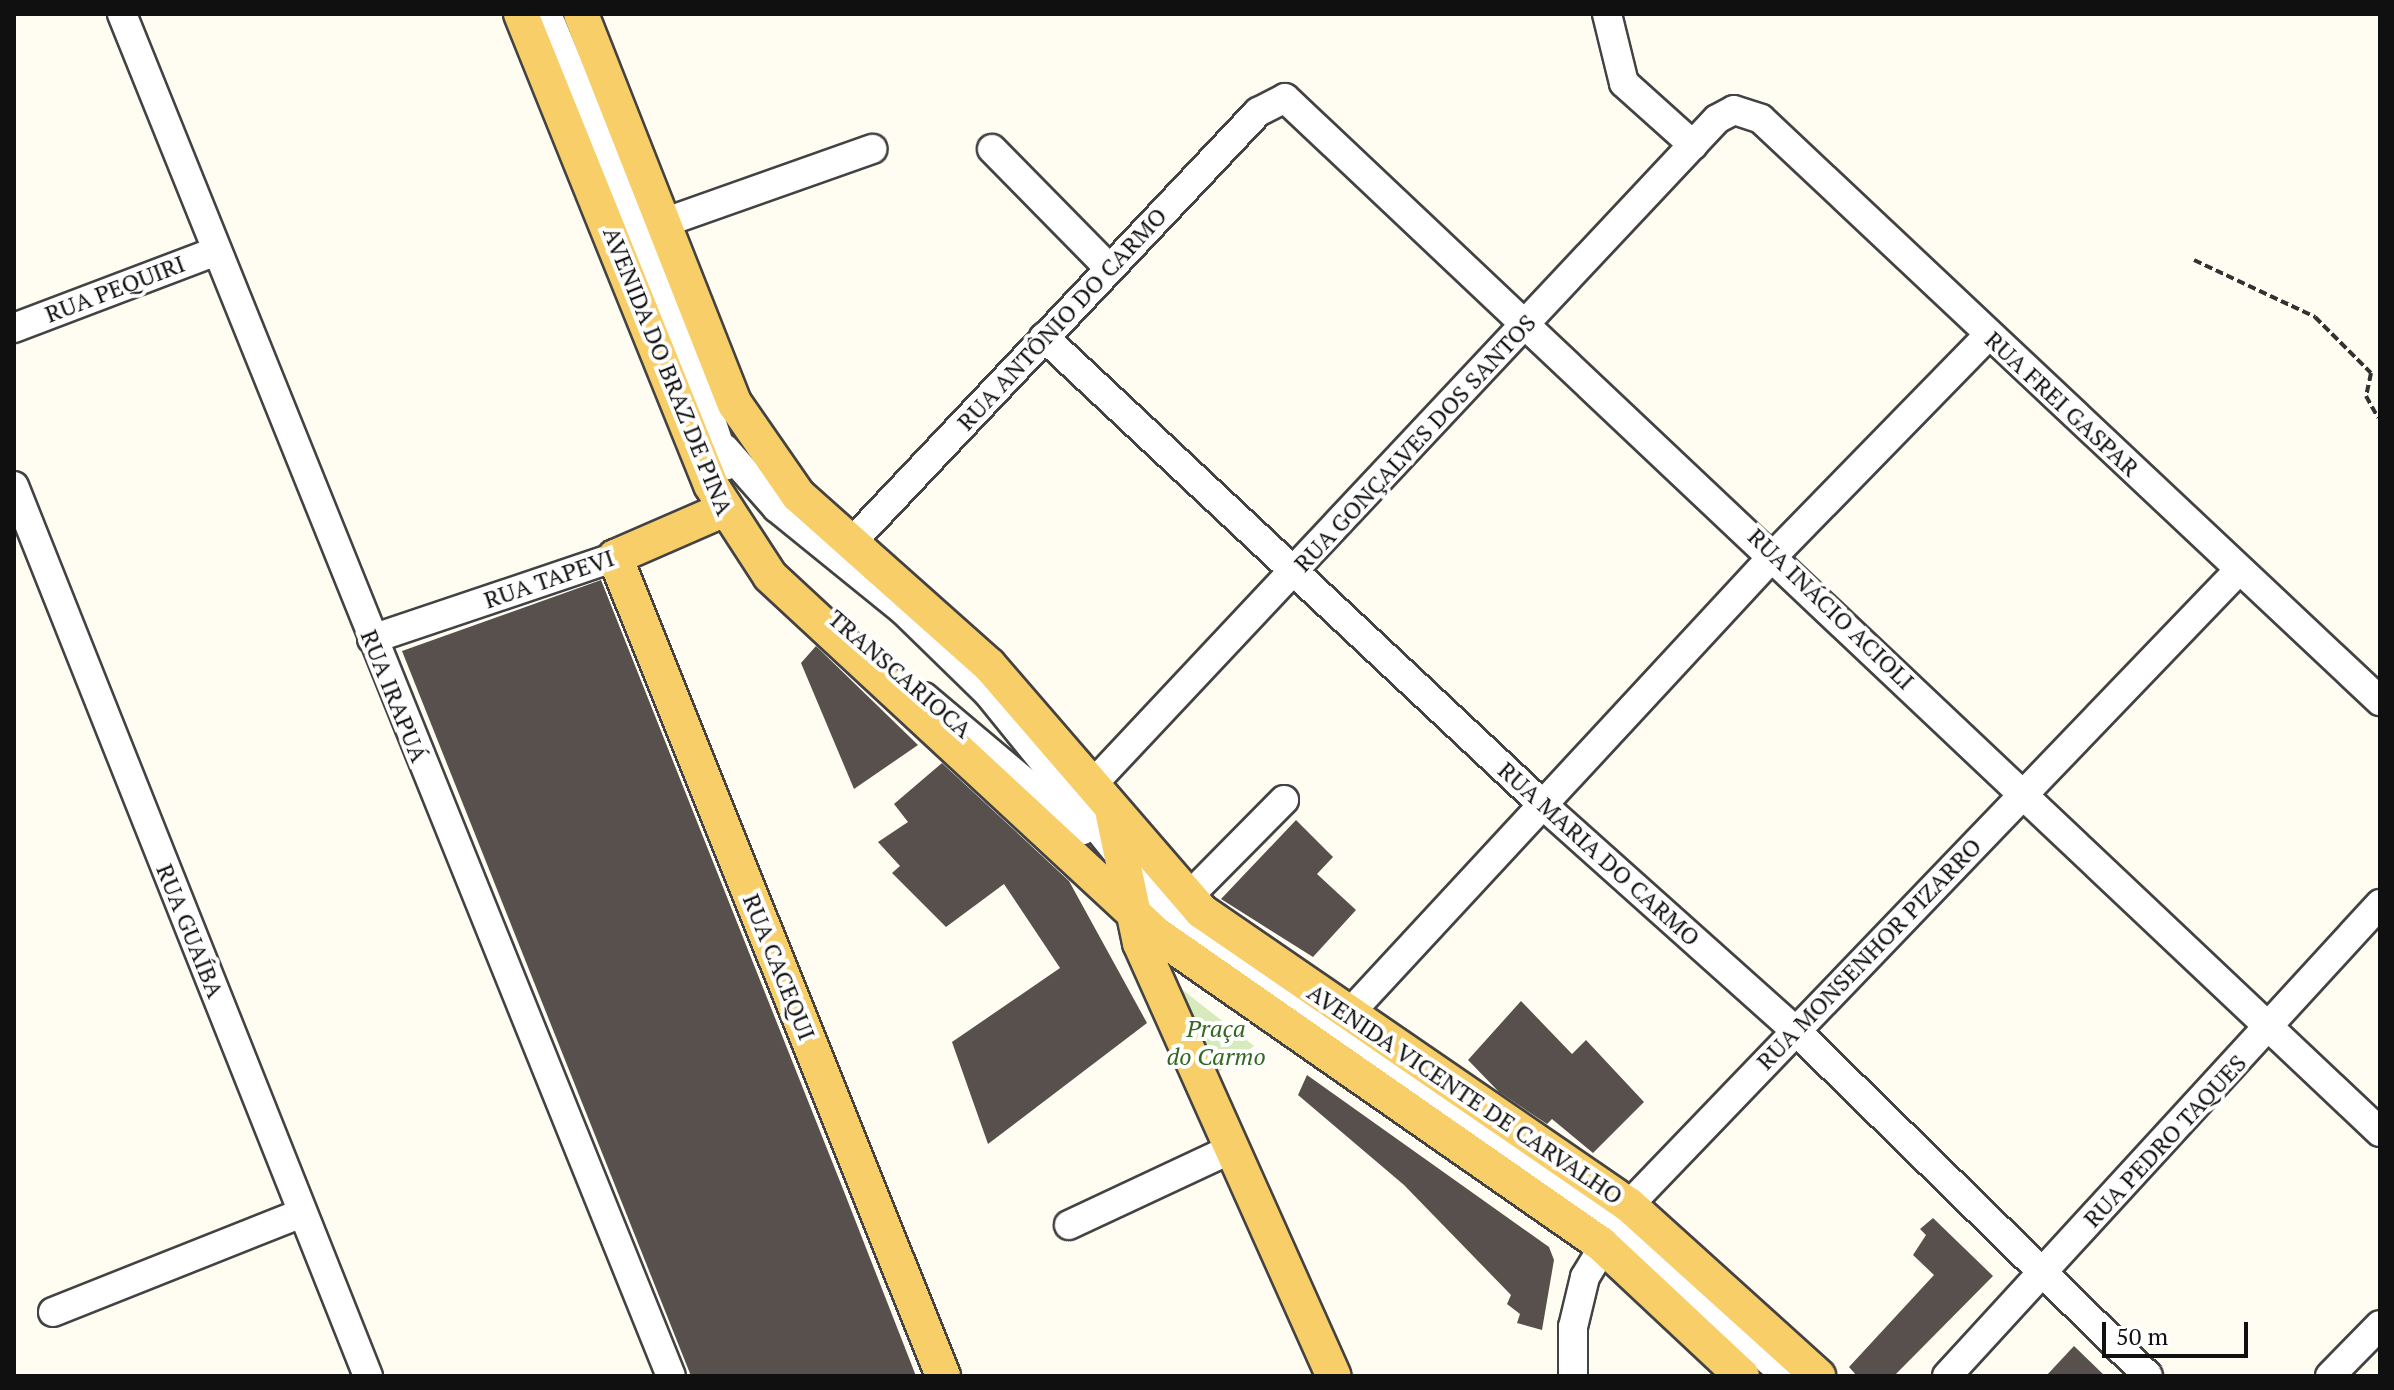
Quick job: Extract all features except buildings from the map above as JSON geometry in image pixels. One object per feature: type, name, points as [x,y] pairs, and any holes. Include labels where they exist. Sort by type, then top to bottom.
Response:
[{"type":"main road","name":"AVENIDA DO BRAZ DE PINA","points":[[521,14],[723,510],[770,576],[1131,910]]},
{"type":"main road","name":"AVENIDA DO BRAZ DE PINA","points":[[581,14],[752,438],[798,495],[989,665],[1113,814],[1131,910],[1229,1150],[1334,1376]]},
{"type":"main road","name":"RUA TAPEVI","points":[[615,557],[723,510]]},
{"type":"main road","name":"RUA CACEQUI","points":[[615,557],[943,1376]]},
{"type":"main road","name":"AVENIDA VICENTE DE CARVALHO","points":[[1113,814],[1187,898],[1347,1016],[1614,1225],[1818,1376]]},
{"type":"main road","name":"AVENIDA VICENTE DE CARVALHO","points":[[1131,910],[1210,977],[1614,1225],[1742,1376]]},
{"type":"street","name":"RUA IRAPUÁ","points":[[122,14],[671,1376]]},
{"type":"street","name":"TRANSCARIOCA","points":[[547,14],[725,449],[736,495],[794,578],[1122,864],[1195,936],[1614,1225],[1787,1376]]},
{"type":"street","points":[[1607,14],[1624,83],[1693,145]]},
{"type":"street","name":"RUA ANTÔNIO DO CARMO","points":[[851,543],[1044,337],[1276,99]]},
{"type":"street","name":"RUA INÁCIO ACIOLI","points":[[1276,99],[1297,103],[1525,323],[1775,554],[2380,1132]]},
{"type":"street","name":"RUA GONÇALVES DOS SANTOS","points":[[1090,787],[1296,573],[1693,145],[1724,113],[1743,110]]},
{"type":"street","name":"RUA FREI GASPAR","points":[[1743,110],[1761,119],[2238,571],[2380,701]]},
{"type":"street","points":[[666,222],[872,149]]},
{"type":"street","points":[[992,149],[1110,269]]},
{"type":"street","name":"RUA PEQUIRI","points":[[14,328],[217,251]]},
{"type":"street","points":[[1347,1016],[1775,554],[1989,335]]},
{"type":"street","name":"RUA MARIA DO CARMO","points":[[1044,337],[1543,805],[1795,1030],[2148,1376]]},
{"type":"street","name":"TRANSCARIOCA","points":[[725,449],[777,508],[904,611],[988,693],[1122,864]]},
{"type":"street","name":"RUA GUAÍBA","points":[[14,486],[368,1376]]},
{"type":"street","name":"RUA TAPEVI","points":[[372,639],[615,557]]},
{"type":"street","name":"RUA MONSENHOR PIZARRO","points":[[1573,1376],[1573,1327],[1614,1225],[1795,1030],[2238,571]]},
{"type":"street","points":[[1187,898],[1284,800]]},
{"type":"street","name":"RUA PEDRO TAQUES","points":[[1947,1376],[2380,904]]},
{"type":"street","points":[[1069,1225],[1229,1150]]},
{"type":"street","points":[[53,1312],[302,1213]]},
{"type":"street","points":[[2330,1376],[2380,1325]]},
{"type":"street","name":"TRANSCARIOCA","points":[[1748,1341],[1766,1376]]},
{"type":"path","points":[[2194,260],[2315,317],[2371,373],[2366,396],[2378,418]]},
{"type":"green space","name":"Praça do Carmo","points":[[1179,987],[1254,1046],[1213,1076],[1169,993]]}]
